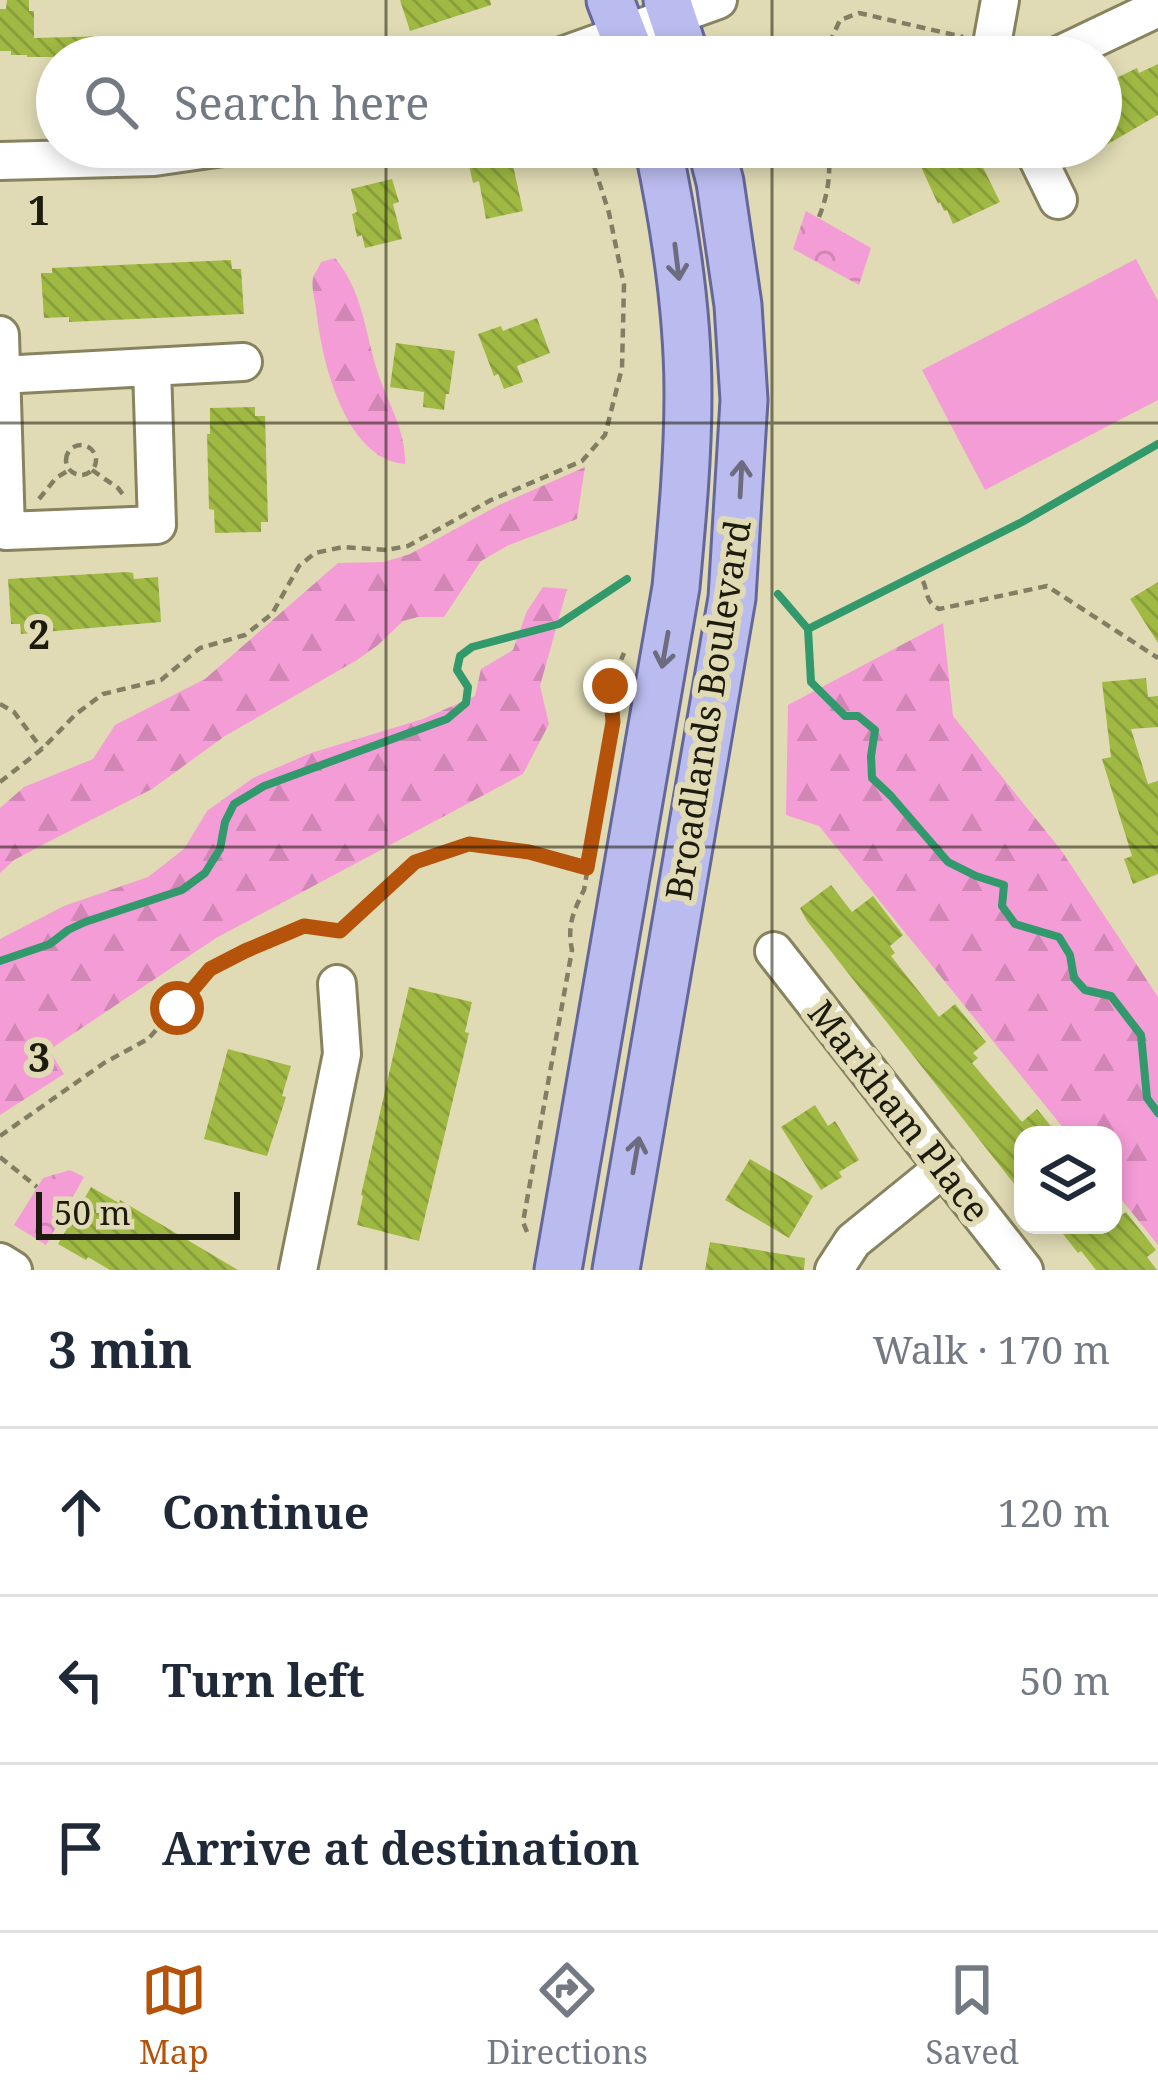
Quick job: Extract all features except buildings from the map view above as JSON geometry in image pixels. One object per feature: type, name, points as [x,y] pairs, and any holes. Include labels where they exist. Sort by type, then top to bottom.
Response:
[{"type":"main road","name":"Broadlands Boulevard","points":[[544,1254],[676,586],[686,482],[688,389],[682,301],[662,168]]},
{"type":"main road","name":"Broadlands Boulevard","points":[[616,1270],[732,598],[744,400],[738,305],[716,168]]},
{"type":"street","points":[[622,30],[676,24],[718,0]]},
{"type":"street","points":[[995,36],[1000,0]]},
{"type":"street","points":[[1099,36],[1158,8]]},
{"type":"street","points":[[0,161],[36,160]]},
{"type":"street","points":[[1042,168],[1058,200]]},
{"type":"street","points":[[0,335],[6,531],[157,525],[152,368]]},
{"type":"street","points":[[1,375],[243,362]]},
{"type":"street","name":"Markham Place","points":[[775,951],[1024,1270]]},
{"type":"street","points":[[298,1270],[342,1054],[337,984]]},
{"type":"street","points":[[834,1270],[854,1241],[944,1168]]},
{"type":"street","points":[[0,1262],[14,1270]]},
{"type":"path","points":[[833,36],[840,20],[859,14],[939,36]]},
{"type":"path","points":[[0,782],[103,694],[161,680],[200,648],[245,635],[272,614],[299,566],[315,553],[343,547],[386,550],[408,546],[490,500],[582,460],[605,435],[622,368],[624,285],[595,168]]},
{"type":"path","points":[[819,217],[830,168]]},
{"type":"path","points":[[80,444],[94,453],[96,462],[86,475],[69,470],[65,462],[72,447],[80,444]]},
{"type":"path","points":[[923,580],[924,594],[939,609],[1047,586],[1158,658]]},
{"type":"path","points":[[544,1254],[523,1222],[572,950],[568,931],[584,890],[613,722],[610,686],[624,652]]},
{"type":"path","points":[[0,704],[14,712],[42,749]]},
{"type":"path","points":[[0,1136],[148,1039],[210,969],[304,926],[340,931],[415,862],[469,844],[529,852],[587,868]]},
{"type":"path","points":[[0,1157],[38,1187]]},
{"type":"green space","points":[[806,211],[871,248],[859,285],[793,249]]},
{"type":"green space","points":[[335,258],[358,299],[378,373],[400,428],[405,464],[384,458],[366,445],[351,426],[330,378],[313,282],[321,262]]},
{"type":"green space","points":[[1136,259],[1158,301],[1158,400],[985,490],[922,370]]},
{"type":"green space","points":[[585,467],[577,519],[481,561],[444,617],[403,621],[357,660],[225,736],[152,789],[14,860],[0,873],[0,808],[24,787],[93,759],[115,725],[205,679],[338,563],[384,562],[410,554],[499,505]]},
{"type":"green space","points":[[543,587],[567,589],[540,686],[549,724],[523,774],[216,938],[49,1050],[64,1074],[0,1115],[0,939],[64,906],[148,877],[184,849],[207,811],[253,778],[475,696],[481,669],[513,650],[527,611]]},
{"type":"green space","points":[[943,623],[953,716],[1061,850],[1158,997],[1158,1245],[1122,1200],[1122,1126],[1062,1126],[819,826],[786,815],[788,705]]},
{"type":"green space","points":[[70,1170],[84,1177],[46,1245],[14,1225],[43,1178]]},
{"type":"waterway","points":[[808,629],[1022,522],[1158,444]]},
{"type":"waterway","points":[[0,961],[50,944],[85,922],[182,890],[205,873],[220,849],[234,804],[264,786],[447,719],[466,703],[468,687],[457,670],[460,656],[472,647],[559,624],[627,579]]},
{"type":"waterway","points":[[778,594],[808,629],[811,682],[845,716],[858,716],[875,730],[872,778],[948,862],[1004,885],[1002,906],[1015,924],[1059,937],[1070,955],[1074,978],[1085,990],[1111,996],[1141,1035],[1147,1098],[1158,1113]]},
{"type":"route","points":[[177,1008],[210,969],[245,951],[304,926],[340,931],[415,862],[469,844],[529,852],[587,868],[613,722],[610,686]]}]
